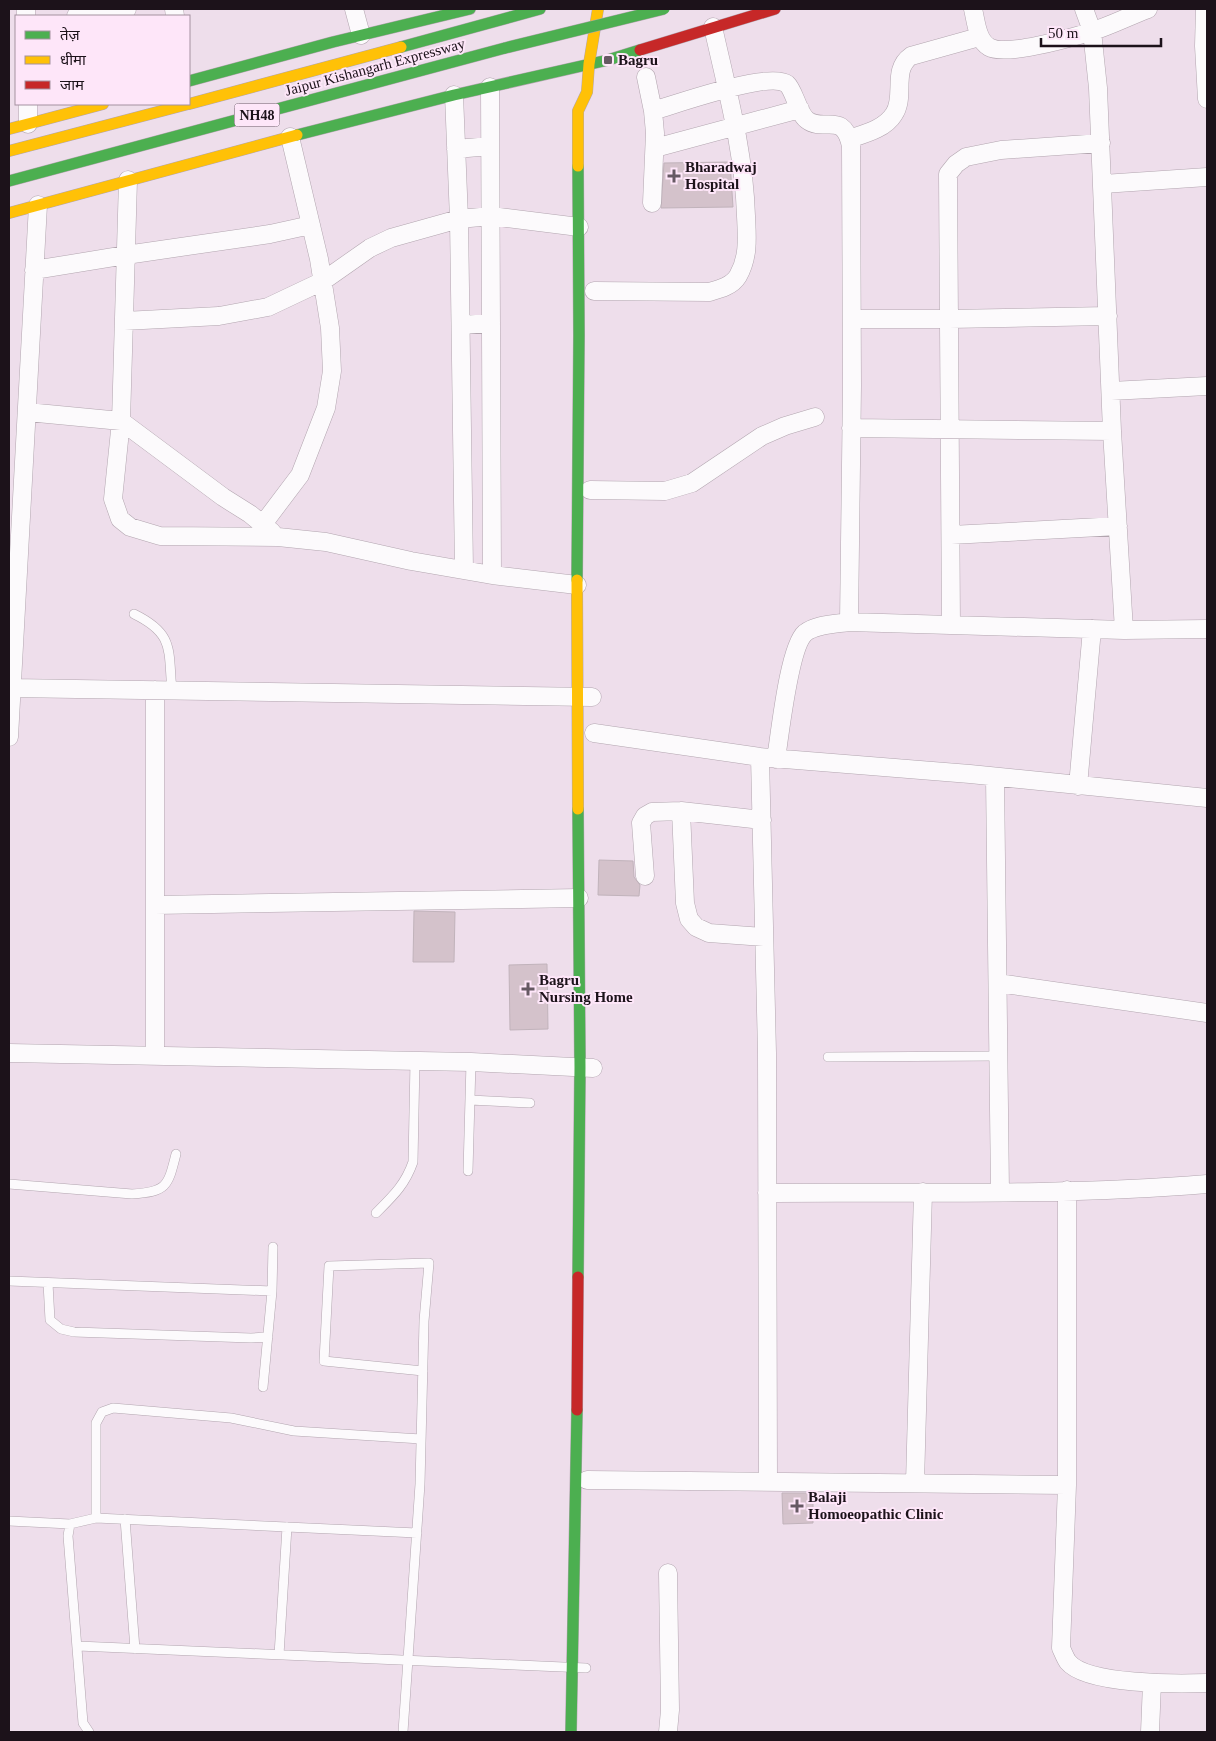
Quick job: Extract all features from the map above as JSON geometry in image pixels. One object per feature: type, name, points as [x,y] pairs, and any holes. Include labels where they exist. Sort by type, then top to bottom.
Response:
[{"type":"main road","points":[[190,81],[361,35],[432,13],[470,9]]},
{"type":"main road","name":"Jaipur Kishangarh Expressway","points":[[190,103],[540,9]]},
{"type":"main road","points":[[592,113],[587,92],[589,64],[598,9]]},
{"type":"main road","name":"Jaipur Kishangarh Expressway","points":[[9,181],[505,48],[664,9]]},
{"type":"main road","points":[[9,213],[454,95],[608,60],[775,9]]},
{"type":"main road","points":[[571,1732],[590,1068],[579,898],[589,697],[576,586],[578,111],[587,92]]},
{"type":"main road","points":[[9,129],[99,105]]},
{"type":"main road","name":"Jaipur Kishangarh Expressway","points":[[9,151],[184,105]]},
{"type":"main road","points":[[587,1510],[589,1344]]},
{"type":"street","points":[[83,15],[127,9]]},
{"type":"street","points":[[354,9],[361,35]]},
{"type":"street","points":[[973,9],[980,37],[989,47],[1001,49],[1027,48],[1092,31],[1148,9]]},
{"type":"street","points":[[1084,9],[1092,31],[1098,88],[1110,391],[1124,630]]},
{"type":"street","points":[[1205,9],[1204,46],[1207,99]]},
{"type":"street","points":[[594,291],[709,292],[727,287],[737,278],[746,258],[745,186],[736,126],[713,27]]},
{"type":"street","points":[[849,139],[876,129],[894,115],[898,104],[900,70],[903,61],[911,56],[980,37]]},
{"type":"street","points":[[646,78],[653,111],[655,148],[652,203]]},
{"type":"street","points":[[653,111],[727,89],[770,80],[781,80],[789,85],[807,120],[815,123],[836,125],[844,130],[849,139],[851,146],[852,319],[849,622]]},
{"type":"street","points":[[490,87],[492,576]]},
{"type":"street","points":[[454,95],[459,219],[464,570]]},
{"type":"street","points":[[28,105],[28,124]]},
{"type":"street","points":[[655,148],[800,109]]},
{"type":"street","points":[[263,524],[300,475],[326,408],[332,371],[330,328],[323,281],[290,137]]},
{"type":"street","points":[[951,625],[948,174],[956,164],[966,158],[1002,150],[1101,143]]},
{"type":"street","points":[[456,149],[490,146]]},
{"type":"street","points":[[1102,184],[1207,177]]},
{"type":"street","points":[[128,180],[121,421],[113,498],[120,519],[130,528],[160,536],[278,537],[326,542],[411,561],[492,576],[576,586]]},
{"type":"street","points":[[9,737],[38,205]]},
{"type":"street","points":[[124,321],[219,316],[268,307],[323,281],[370,248],[391,238],[459,219],[491,216],[579,227]]},
{"type":"street","points":[[34,270],[270,234],[311,225]]},
{"type":"street","points":[[852,319],[1108,316]]},
{"type":"street","points":[[461,325],[491,324]]},
{"type":"street","points":[[1110,391],[1207,386]]},
{"type":"street","points":[[462,406],[492,405]]},
{"type":"street","points":[[26,412],[121,421],[222,497],[250,514],[278,537]]},
{"type":"street","points":[[590,490],[665,491],[692,483],[762,436],[785,426],[815,417]]},
{"type":"street","points":[[851,428],[1112,431]]},
{"type":"street","points":[[463,498],[492,498]]},
{"type":"street","points":[[950,535],[1118,526]]},
{"type":"street","points":[[768,1482],[767,1053],[762,820],[768,758],[799,639],[806,631],[823,625],[849,622],[1124,630],[1207,629]]},
{"type":"street","points":[[1078,786],[1092,629]]},
{"type":"street","points":[[11,688],[589,697]]},
{"type":"street","points":[[155,1056],[155,905],[164,691]]},
{"type":"street","points":[[594,733],[768,758],[995,777],[1207,798]]},
{"type":"street","points":[[995,777],[1000,1192]]},
{"type":"street","points":[[645,876],[641,823],[645,816],[652,812],[681,812],[762,820]]},
{"type":"street","points":[[681,812],[685,903],[690,919],[696,927],[709,933],[764,937]]},
{"type":"street","points":[[155,905],[579,898]]},
{"type":"street","points":[[998,984],[1207,1013]]},
{"type":"street","points":[[9,1052],[471,1062],[590,1068]]},
{"type":"street","points":[[768,1193],[1000,1192],[1161,1188],[1207,1184]]},
{"type":"street","points":[[1067,1190],[1067,1485],[1061,1648],[1068,1662],[1082,1671],[1107,1677],[1152,1683],[1207,1683]]},
{"type":"street","points":[[915,1483],[924,1192]]},
{"type":"street","points":[[587,1480],[1067,1485]]},
{"type":"street","points":[[668,1573],[670,1710],[668,1732]]},
{"type":"street","points":[[1150,1732],[1152,1683]]},
{"type":"lane","points":[[134,614],[150,622],[161,631],[168,646],[164,691]]},
{"type":"lane","points":[[828,1057],[998,1056]]},
{"type":"lane","points":[[376,1213],[399,1190],[408,1177],[413,1162],[416,1061]]},
{"type":"lane","points":[[468,1171],[471,1062]]},
{"type":"lane","points":[[470,1100],[530,1103]]},
{"type":"lane","points":[[9,1184],[132,1194],[152,1193],[163,1187],[170,1178],[176,1154]]},
{"type":"lane","points":[[263,1387],[272,1291],[273,1247]]},
{"type":"lane","points":[[403,1732],[405,1729],[417,1534],[422,1439],[424,1321],[429,1263],[329,1266],[324,1361],[423,1371]]},
{"type":"lane","points":[[9,1281],[272,1291]]},
{"type":"lane","points":[[48,1283],[50,1320],[60,1330],[250,1338],[268,1337]]},
{"type":"lane","points":[[96,1518],[96,1423],[102,1412],[113,1408],[231,1418],[294,1431],[422,1439]]},
{"type":"lane","points":[[9,1521],[70,1524],[96,1518],[417,1534]]},
{"type":"lane","points":[[125,1520],[135,1648]]},
{"type":"lane","points":[[70,1524],[68,1536],[83,1723],[89,1732]]},
{"type":"lane","points":[[279,1655],[287,1527]]},
{"type":"lane","points":[[78,1646],[586,1668]]},
{"type":"building","points":[[730,162],[733,207],[661,208],[664,163]]},
{"type":"building","points":[[599,860],[633,861],[634,877],[640,885],[639,896],[598,895]]},
{"type":"building","points":[[414,911],[455,912],[454,962],[413,962]]},
{"type":"building","points":[[547,964],[548,1029],[510,1030],[509,965]]},
{"type":"building","points":[[782,1493],[813,1493],[813,1523],[783,1524]]},
{"type":"traffic: fast","points":[[190,81],[333,42],[470,9]]},
{"type":"traffic: fast","points":[[401,47],[540,9]]},
{"type":"traffic: fast","points":[[505,48],[664,9]]},
{"type":"traffic: fast","points":[[9,181],[505,48]]},
{"type":"traffic: fast","points":[[297,135],[454,95],[608,60],[640,50]]},
{"type":"traffic: fast","points":[[577,580],[578,166]]},
{"type":"traffic: fast","points":[[578,809],[580,1067],[578,1277]]},
{"type":"traffic: fast","points":[[571,1732],[577,1410]]},
{"type":"traffic: slow","points":[[578,166],[578,111],[587,92],[589,64],[598,9]]},
{"type":"traffic: slow","points":[[190,104],[401,47]]},
{"type":"traffic: slow","points":[[9,129],[99,105]]},
{"type":"traffic: slow","points":[[9,151],[184,105]]},
{"type":"traffic: slow","points":[[9,213],[297,135]]},
{"type":"traffic: slow","points":[[577,580],[578,809]]},
{"type":"traffic: jam","points":[[640,50],[775,9]]},
{"type":"traffic: jam","points":[[577,1410],[578,1277]]},
{"type":"place","name":"Bagru","points":[[608,60]]},
{"type":"place","name":"Bharadwaj Hospital","points":[[674,176]]},
{"type":"place","name":"Bagru Nursing Home","points":[[528,989]]},
{"type":"place","name":"Balaji Homoeopathic Clinic","points":[[797,1506]]}]
